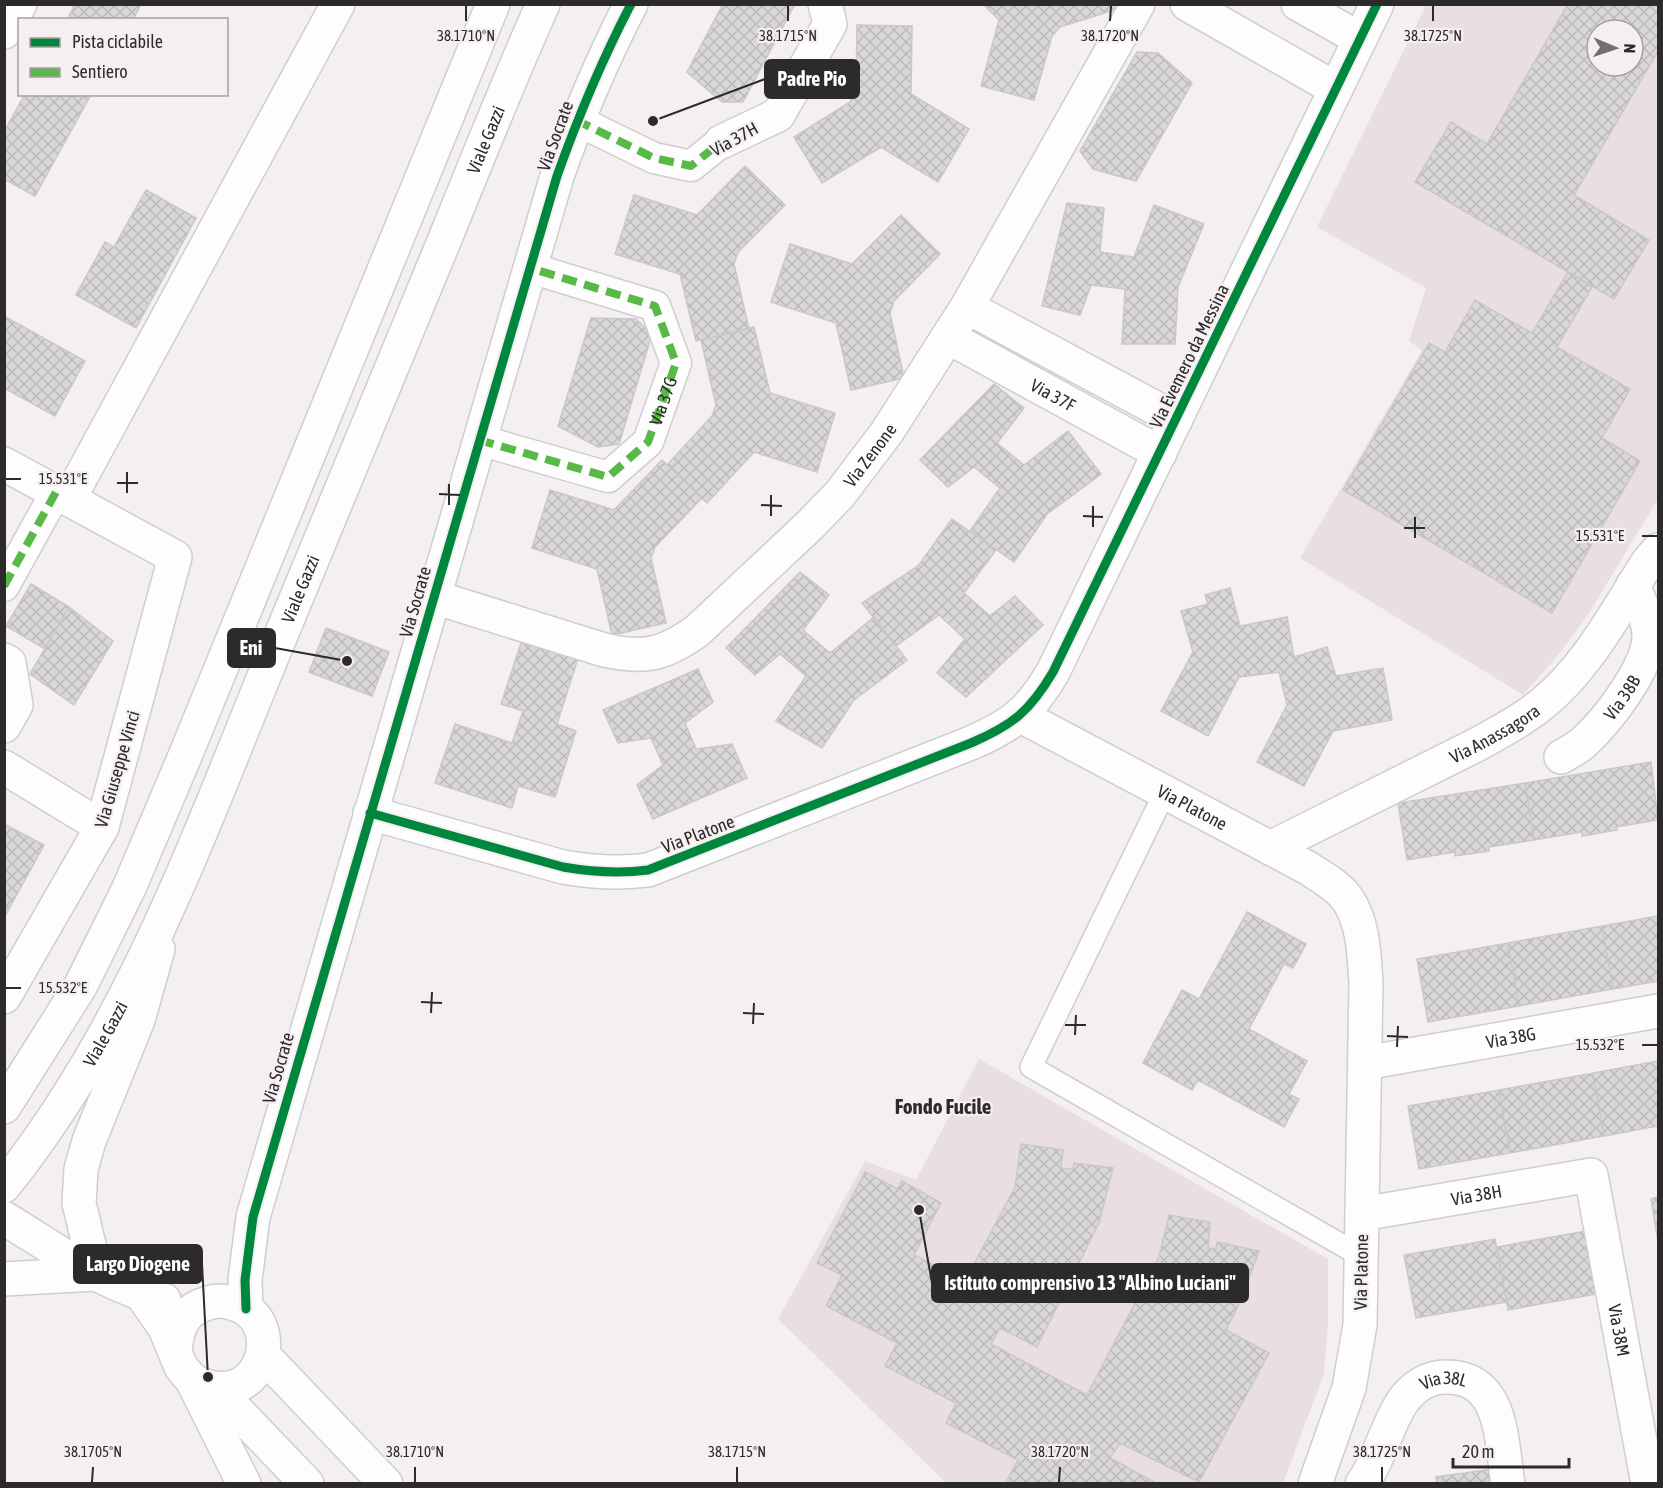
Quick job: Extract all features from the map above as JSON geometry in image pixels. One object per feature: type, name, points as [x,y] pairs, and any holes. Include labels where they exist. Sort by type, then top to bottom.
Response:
[{"type":"street","points":[[4,32],[20,4]]},
{"type":"street","points":[[4,586],[62,496],[338,4]]},
{"type":"street","points":[[8,1099],[81,985],[129,888],[190,745],[493,4]]},
{"type":"street","name":"Viale Gazzi","points":[[4,1186],[53,1118],[92,1056],[168,910],[347,472],[543,4]]},
{"type":"street","name":"Via Socrate","points":[[253,1217],[557,176],[576,120],[631,4]]},
{"type":"street","name":"Via 37H","points":[[576,120],[654,158],[691,166],[721,142],[778,115],[830,24],[825,4]]},
{"type":"street","name":"Via Zenone","points":[[434,597],[621,654],[643,655],[663,651],[679,644],[697,631],[840,494],[887,432],[967,307],[1138,4]]},
{"type":"street","points":[[1187,4],[1336,89]]},
{"type":"street","points":[[1299,4],[1360,39]]},
{"type":"street","name":"Via Evemero da Messina","points":[[1021,716],[1038,698],[1053,672],[1377,4]]},
{"type":"street","name":"Via 37G","points":[[479,440],[608,477],[648,442],[676,363],[655,306],[530,268]]},
{"type":"street","name":"Via 37F","points":[[967,307],[1176,419]]},
{"type":"street","name":"Via 37F","points":[[948,337],[1160,453]]},
{"type":"street","points":[[4,464],[62,496]]},
{"type":"street","name":"Via Giuseppe Vinci","points":[[4,997],[102,827],[176,557],[62,496]]},
{"type":"street","name":"Via Anassagora","points":[[1270,848],[1480,743],[1513,725],[1542,704],[1566,682],[1587,655],[1659,550]]},
{"type":"street","name":"Via 38B","points":[[1561,757],[1583,744],[1600,726],[1638,674],[1647,655],[1648,633],[1645,617],[1633,585]]},
{"type":"street","points":[[4,726],[16,705],[7,661]]},
{"type":"street","name":"Via Platone","points":[[370,813],[563,867],[618,874],[648,870],[998,732],[1021,716],[1270,848],[1329,882],[1348,900],[1358,923],[1364,951],[1366,983],[1360,1325],[1356,1360],[1349,1388],[1316,1484]]},
{"type":"street","points":[[4,767],[102,827]]},
{"type":"street","points":[[96,1274],[79,1203],[81,1169],[89,1141],[138,1020],[168,910]]},
{"type":"street","name":"Via 38G","points":[[1365,1063],[1659,1011]]},
{"type":"street","name":"Via 38H","points":[[1362,1214],[1591,1175]]},
{"type":"street","name":"Via 38M","points":[[1591,1175],[1648,1484]]},
{"type":"street","points":[[202,1305],[253,1217]]},
{"type":"street","points":[[246,1309],[245,1280],[253,1217]]},
{"type":"street","points":[[4,1218],[96,1274],[142,1295],[202,1305]]},
{"type":"street","points":[[4,1279],[96,1274]]},
{"type":"street","points":[[142,1295],[165,1328],[176,1350],[181,1367],[205,1385],[307,1484]]},
{"type":"street","points":[[176,1350],[177,1333],[184,1318],[202,1305],[213,1301],[230,1301],[246,1309],[258,1321],[264,1338],[263,1355],[257,1370],[247,1381],[233,1388],[205,1385]]},
{"type":"street","points":[[263,1355],[386,1484]]},
{"type":"street","name":"Via 38L","points":[[1362,1484],[1402,1402],[1413,1389],[1428,1380],[1445,1377],[1463,1379],[1479,1386],[1490,1398],[1498,1418],[1508,1484]]},
{"type":"street","points":[[205,1385],[216,1428],[244,1484]]},
{"type":"lane","points":[[1165,792],[1031,1067],[1361,1256]]},
{"type":"shaded area","points":[[1426,5],[1658,5],[1658,499],[1589,613],[1560,653],[1523,695],[1300,558],[1422,350],[1409,341],[1426,288],[1317,227]]},
{"type":"shaded area","points":[[979,1059],[1328,1259],[1328,1322],[1324,1374],[1283,1483],[946,1483],[778,1319],[865,1161],[916,1180]]},
{"type":"building","points":[[75,4],[141,4],[134,18],[68,18]]},
{"type":"building","points":[[723,4],[795,4],[743,102],[722,102],[687,72]]},
{"type":"building","points":[[983,4],[1122,4],[1123,7],[1060,27],[1052,36],[1034,100],[981,86],[999,20]]},
{"type":"building","points":[[1568,4],[1658,4],[1658,51],[1645,73],[1645,18],[1585,18],[1585,78],[1642,78],[1574,195],[1649,240],[1614,299],[1415,182],[1451,122],[1487,144]]},
{"type":"building","points":[[857,25],[912,26],[911,94],[969,129],[938,182],[881,147],[822,183],[794,137],[850,102],[856,91]]},
{"type":"building","points":[[1137,52],[1158,53],[1192,83],[1136,181],[1093,169],[1080,151]]},
{"type":"building","points":[[24,96],[81,96],[88,100],[35,196],[4,179],[4,132]]},
{"type":"building","points":[[745,166],[785,205],[738,252],[734,264],[749,329],[696,341],[680,274],[615,254],[634,195],[697,215]]},
{"type":"building","points":[[146,190],[196,218],[136,328],[76,295],[105,242],[114,247]]},
{"type":"building","points":[[1067,203],[1104,208],[1100,252],[1134,257],[1154,205],[1204,224],[1178,287],[1175,344],[1122,344],[1125,289],[1091,285],[1080,315],[1042,306]]},
{"type":"building","points":[[901,215],[940,254],[894,301],[890,313],[904,378],[851,390],[836,323],[771,302],[790,244],[852,264]]},
{"type":"building","points":[[1568,272],[1592,287],[1557,347],[1630,389],[1602,438],[1640,461],[1552,613],[1343,490],[1429,343],[1445,352],[1475,300],[1532,333]]},
{"type":"building","points":[[4,316],[85,361],[55,416],[4,388]]},
{"type":"building","points":[[591,318],[636,319],[652,334],[619,444],[598,447],[558,426]]},
{"type":"building","points":[[754,327],[770,393],[835,413],[817,472],[754,452],[707,503],[667,465],[712,416],[716,405],[701,340]]},
{"type":"building","points":[[994,384],[1024,408],[997,443],[1024,465],[1068,431],[1101,474],[1047,514],[1014,562],[970,531],[1000,488],[974,467],[948,487],[920,460]]},
{"type":"building","points":[[662,460],[702,498],[655,547],[651,558],[666,623],[612,635],[597,569],[532,548],[550,490],[614,510]]},
{"type":"building","points":[[952,519],[996,550],[964,593],[990,616],[1015,596],[1043,625],[966,697],[937,673],[965,639],[939,615],[896,646],[862,603],[918,566]]},
{"type":"building","points":[[800,572],[829,595],[803,630],[830,653],[874,617],[907,660],[854,700],[822,748],[776,721],[806,676],[780,654],[755,675],[726,648]]},
{"type":"building","points":[[31,584],[69,607],[45,649],[6,626]]},
{"type":"building","points":[[1230,588],[1240,626],[1287,617],[1294,657],[1327,647],[1336,676],[1383,668],[1392,720],[1333,731],[1304,786],[1257,762],[1287,705],[1279,672],[1239,677],[1208,736],[1161,711],[1193,652],[1181,611],[1208,604],[1205,595]]},
{"type":"building","points":[[69,607],[113,641],[74,705],[30,674]]},
{"type":"building","points":[[326,628],[389,652],[372,696],[309,672]]},
{"type":"building","points":[[523,637],[579,655],[557,724],[576,731],[555,797],[518,786],[512,808],[435,783],[455,724],[512,743],[523,711],[501,704]]},
{"type":"building","points":[[698,669],[713,702],[685,723],[696,749],[732,744],[747,778],[653,819],[637,785],[663,765],[651,738],[618,743],[603,710]]},
{"type":"building","points":[[1651,762],[1658,820],[1616,827],[1617,830],[1582,836],[1582,832],[1534,840],[1525,783]]},
{"type":"building","points":[[1525,783],[1534,840],[1489,847],[1489,851],[1455,856],[1455,852],[1407,860],[1398,803]]},
{"type":"building","points":[[4,824],[44,845],[4,918]]},
{"type":"building","points":[[1247,912],[1306,944],[1293,968],[1284,964],[1249,1029],[1307,1061],[1289,1094],[1299,1099],[1284,1127],[1198,1080],[1192,1090],[1143,1063],[1182,990],[1199,999]]},
{"type":"building","points":[[1658,916],[1658,981],[1613,989],[1602,926]]},
{"type":"building","points":[[1602,926],[1613,989],[1519,1006],[1508,943]]},
{"type":"building","points":[[1508,943],[1519,1006],[1428,1022],[1417,959]]},
{"type":"building","points":[[1658,1061],[1658,1126],[1604,1136],[1593,1073]]},
{"type":"building","points":[[1593,1073],[1604,1136],[1510,1153],[1499,1090]]},
{"type":"building","points":[[1499,1090],[1510,1153],[1419,1169],[1408,1106]]},
{"type":"building","points":[[1021,1144],[1063,1150],[1061,1168],[1073,1169],[1074,1163],[1113,1168],[1099,1223],[1037,1347],[1000,1328],[991,1344],[1087,1395],[1159,1257],[1169,1215],[1210,1222],[1208,1248],[1216,1249],[1217,1242],[1259,1251],[1242,1298],[1226,1330],[1269,1353],[1199,1482],[1120,1443],[1110,1458],[1158,1484],[1013,1484],[1007,1480],[1018,1460],[946,1423],[956,1403],[885,1366],[897,1343],[826,1306],[842,1275],[817,1263],[865,1172],[898,1189],[902,1181],[941,1203],[914,1255],[965,1281],[1015,1187]]},
{"type":"building","points":[[1658,1197],[1658,1242],[1651,1199]]},
{"type":"building","points":[[1591,1230],[1602,1293],[1508,1310],[1497,1247]]},
{"type":"building","points":[[1495,1239],[1507,1302],[1416,1318],[1404,1255]]},
{"type":"building","points":[[1493,1469],[1495,1484],[1437,1484],[1436,1477]]},
{"type":"marked path","points":[[576,120],[654,158],[691,166],[721,142]]},
{"type":"marked path","points":[[479,440],[608,477],[648,442],[676,363],[655,306],[530,268]]},
{"type":"marked path","points":[[4,586],[56,492]]},
{"type":"cycle path","points":[[246,1309],[245,1280],[253,1217],[557,176],[591,89],[631,4]]},
{"type":"cycle path","points":[[370,813],[563,867],[605,872],[648,870],[971,743],[998,730],[1019,715],[1045,686],[1053,672],[1377,4]]},
{"type":"place","name":"Padre Pio","points":[[653,121]]},
{"type":"place","name":"Eni","points":[[347,661]]},
{"type":"place","name":"Istituto comprensivo 13 \"Albino Luciani\"","points":[[919,1210]]},
{"type":"place","name":"Largo Diogene","points":[[208,1377]]},
{"type":"district","name":"Fondo Fucile","points":[[943,1106]]}]
